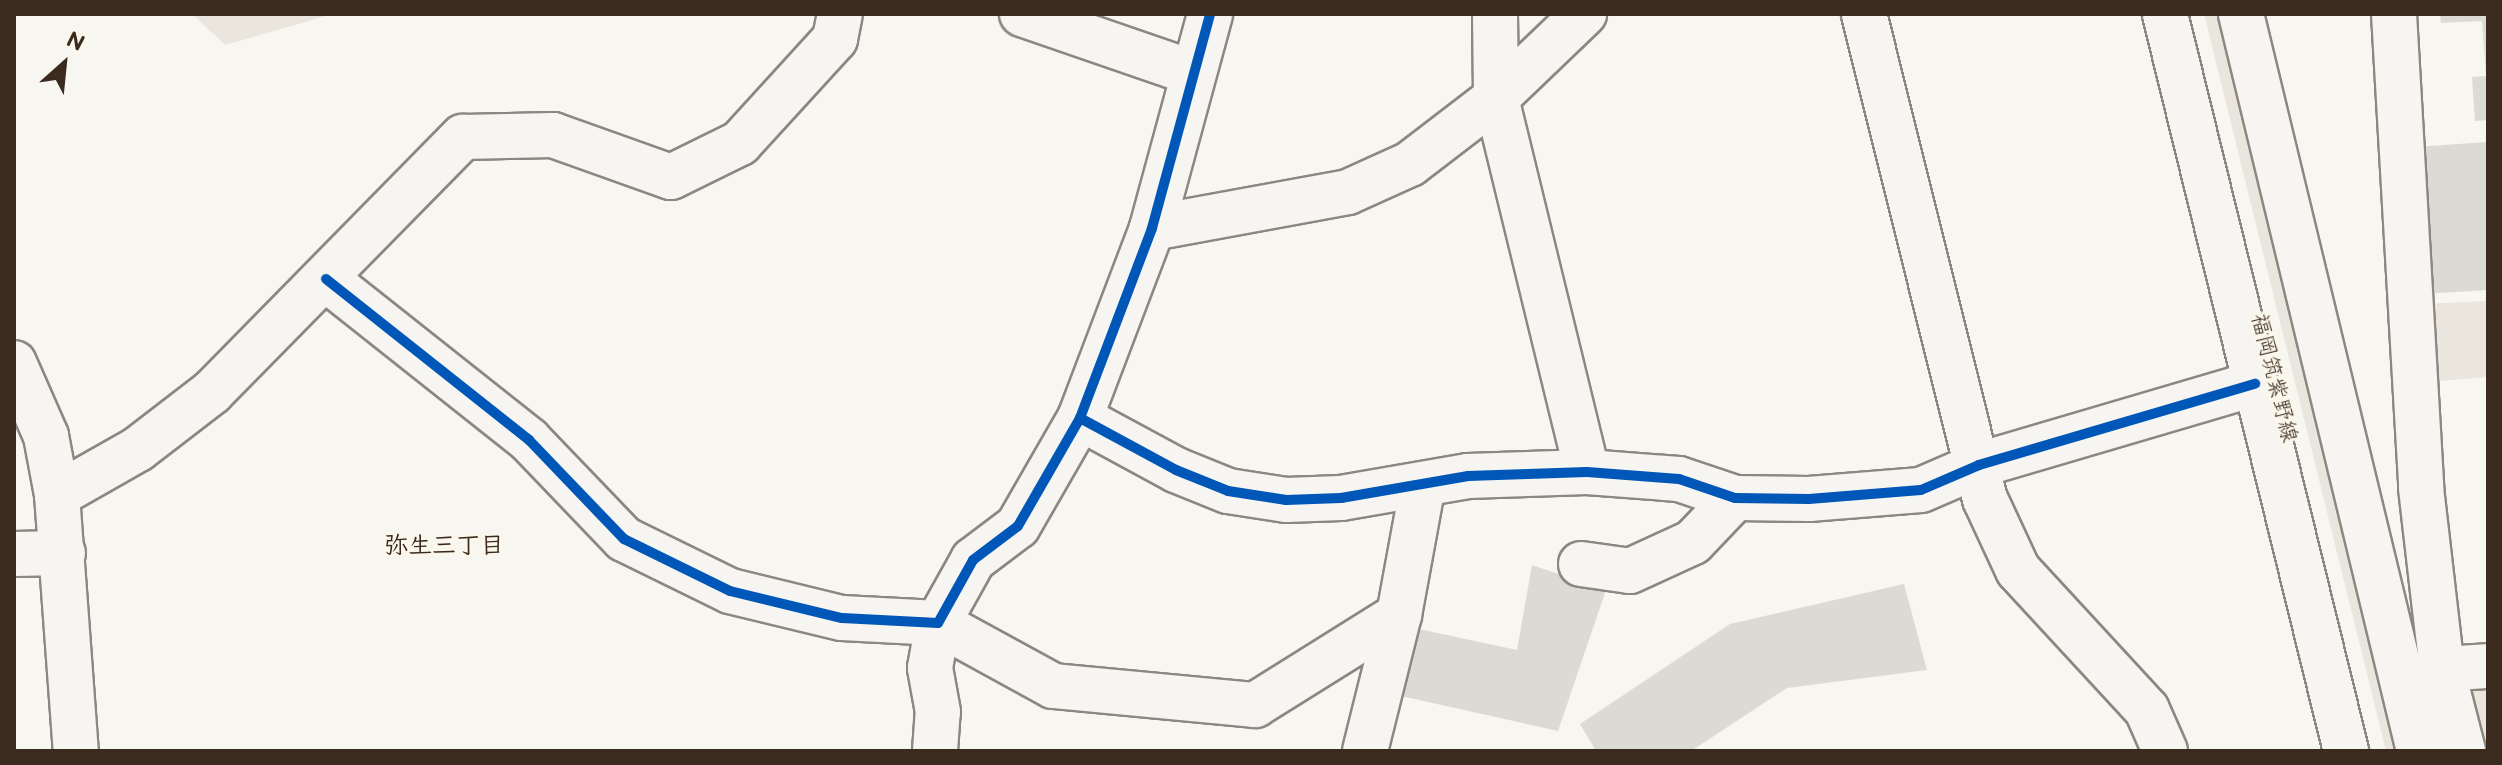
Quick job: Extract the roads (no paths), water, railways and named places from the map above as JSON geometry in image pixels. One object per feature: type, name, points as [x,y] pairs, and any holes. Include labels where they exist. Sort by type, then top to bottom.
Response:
[{"type":"street","points":[[57,495],[138,449],[212,392],[463,137],[553,135],[671,177],[740,143],[835,39],[840,14]]},
{"type":"street","points":[[1022,14],[1193,73]]},
{"type":"street","points":[[935,751],[938,712],[930,668],[938,623],[973,560],[1018,526],[1080,418],[1152,228],[1210,14]]},
{"type":"street","points":[[1495,14],[1496,98],[1587,472]]},
{"type":"street","points":[[1152,228],[1348,192],[1410,164],[1496,98],[1584,14]]},
{"type":"street","points":[[1864,14],[1979,465],[1985,499],[2018,570],[2147,710],[2165,751]]},
{"type":"street","name":"福岡筑紫野線","points":[[2165,14],[2346,751]]},
{"type":"street","points":[[2241,14],[2419,751]]},
{"type":"street","points":[[2394,14],[2421,488],[2442,669],[2463,751]]},
{"type":"street","points":[[326,279],[529,440],[624,539],[730,591],[842,618],[938,623],[1053,686],[1255,705],[1399,615]]},
{"type":"street","points":[[14,363],[46,436],[57,495],[76,751]]},
{"type":"street","points":[[1080,418],[1228,491],[1313,499],[1423,484],[1587,472],[1679,479],[1735,498],[1921,490],[1979,465],[2255,384]]},
{"type":"street","points":[[1365,751],[1399,615],[1423,484]]},
{"type":"street","points":[[1581,564],[1630,571],[1693,542],[1735,498]]},
{"type":"street","points":[[14,554],[63,553]]},
{"type":"street","points":[[2442,669],[2488,666]]},
{"type":"district","name":"弥生三丁目","points":[[444,546]]}]
